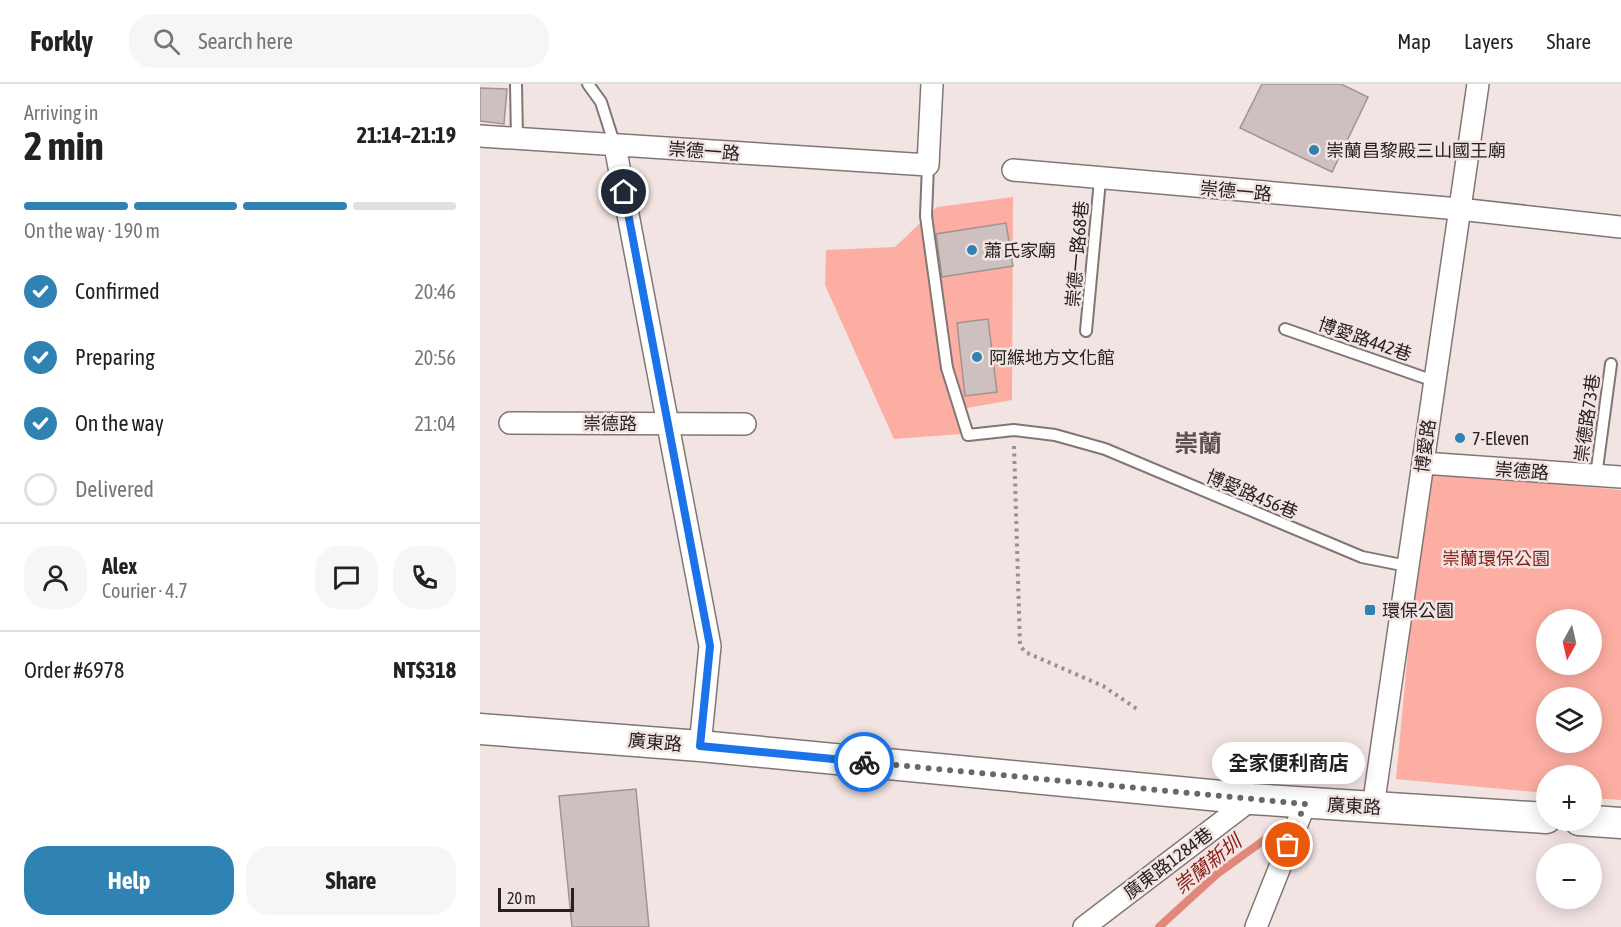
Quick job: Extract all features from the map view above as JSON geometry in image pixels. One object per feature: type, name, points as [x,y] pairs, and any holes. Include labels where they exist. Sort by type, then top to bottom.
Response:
[{"type":"street","points":[[928,165],[932,84]]},
{"type":"street","name":"博愛路","points":[[1373,807],[1478,84]]},
{"type":"street","name":"崇德一路","points":[[480,136],[928,165]]},
{"type":"street","points":[[615,146],[710,646],[700,746]]},
{"type":"street","name":"崇德一路","points":[[1013,170],[1100,180],[1459,209],[1621,227]]},
{"type":"street","name":"崇德路","points":[[510,423],[745,424]]},
{"type":"street","name":"崇德路","points":[[1423,464],[1621,477]]},
{"type":"street","name":"廣東路","points":[[480,729],[700,746],[1305,804],[1536,817]]},
{"type":"street","name":"廣東路1284巷","points":[[1084,927],[1252,799]]},
{"type":"street","points":[[1256,927],[1305,804]]},
{"type":"street","points":[[1602,822],[1621,823]]},
{"type":"lane","points":[[516,84],[517,139]]},
{"type":"lane","points":[[588,84],[602,102],[615,146]]},
{"type":"lane","name":"博愛路456巷","points":[[928,165],[926,216],[947,368],[968,435],[987,435],[1014,430],[1054,435],[1105,449],[1362,557],[1407,566]]},
{"type":"lane","name":"崇德一路68巷","points":[[1086,330],[1100,180]]},
{"type":"lane","name":"博愛路442巷","points":[[1285,329],[1434,381]]},
{"type":"lane","name":"崇德路73巷","points":[[1596,476],[1611,363]]},
{"type":"path","points":[[1014,430],[1020,645],[1025,652],[1103,686],[1137,709]]},
{"type":"green space","points":[[1013,197],[1012,400],[967,408],[962,434],[894,439],[825,285],[826,250],[895,247],[937,207]],"holes":[[[1006,223],[1012,266],[938,277],[931,235]],[[988,320],[997,392],[965,396],[957,323]]]},
{"type":"green space","name":"崇蘭環保公園","points":[[1425,471],[1621,490],[1621,800],[1602,799],[1602,765],[1536,765],[1536,792],[1396,779]]},
{"type":"building","name":"崇蘭昌黎殿三山國王廟","points":[[1262,84],[1341,84],[1368,97],[1332,172],[1240,128]]},
{"type":"building","points":[[480,88],[507,89],[504,124],[480,121]]},
{"type":"building","name":"蕭氏家廟","points":[[1006,223],[1013,266],[942,277],[936,234]]},
{"type":"building","name":"阿緱地方文化館","points":[[988,319],[997,392],[965,396],[957,323]]},
{"type":"building","points":[[636,789],[649,927],[572,927],[559,796]]},
{"type":"waterway","name":"崇蘭新圳","points":[[1159,927],[1217,874],[1278,830]]},
{"type":"way so far","points":[[864,762],[1305,804],[1288,845]]},
{"type":"place","name":"崇蘭昌黎殿三山國王廟","points":[[1314,150]]},
{"type":"place","name":"蕭氏家廟","points":[[972,250]]},
{"type":"place","name":"阿緱地方文化館","points":[[977,357]]},
{"type":"place","name":"7-Eleven","points":[[1460,438]]},
{"type":"place","name":"環保公園","points":[[1370,610]]},
{"type":"place","name":"全家便利商店","points":[[1288,845]]},
{"type":"district","name":"崇蘭","points":[[1198,443]]},
{"type":"route","points":[[624,192],[710,646],[700,746],[864,762]]}]
